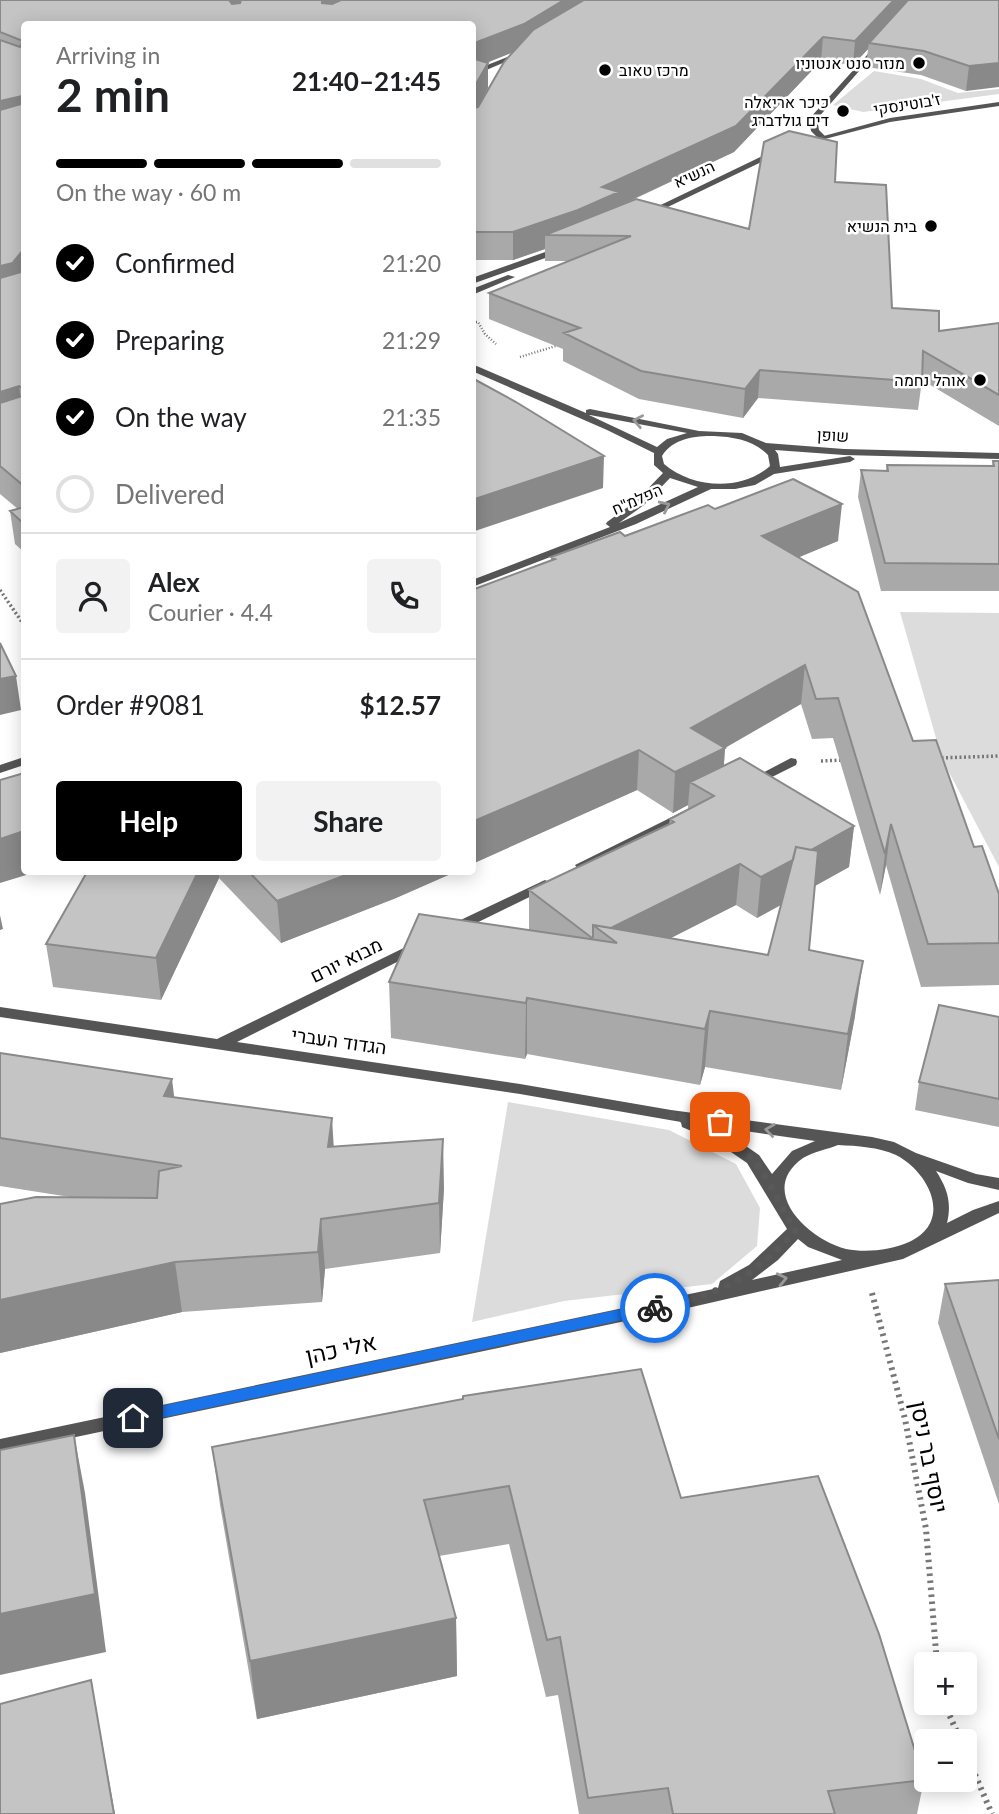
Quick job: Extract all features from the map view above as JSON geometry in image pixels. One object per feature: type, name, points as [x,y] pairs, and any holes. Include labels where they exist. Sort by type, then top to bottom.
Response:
[{"type":"street","points":[[821,136],[815,131],[813,119],[883,41]]},
{"type":"street","points":[[476,77],[528,51],[512,65]]},
{"type":"street","name":"ז'בוטינסקי","points":[[821,136],[890,120],[999,104]]},
{"type":"street","points":[[797,144],[821,136]]},
{"type":"street","name":"הנשיא","points":[[642,216],[786,149]]},
{"type":"street","points":[[476,280],[571,246],[539,265],[476,290]]},
{"type":"street","points":[[476,270],[513,266]]},
{"type":"street","points":[[476,364],[483,371]]},
{"type":"street","points":[[476,368],[659,452]]},
{"type":"street","points":[[561,407],[705,433]]},
{"type":"street","points":[[705,433],[672,441],[659,452],[659,465],[668,474],[690,483],[710,486]]},
{"type":"street","name":"שופן","points":[[705,433],[743,437],[765,446],[900,454],[999,456]]},
{"type":"street","points":[[765,446],[776,458],[772,471]]},
{"type":"street","name":"שופן","points":[[710,486],[747,484],[772,471],[900,454]]},
{"type":"street","name":"הפלמ\"ח","points":[[579,542],[640,503],[668,474]]},
{"type":"street","name":"הפלמ\"ח","points":[[476,582],[632,522],[710,486]]},
{"type":"street","points":[[0,769],[21,762]]},
{"type":"street","points":[[737,788],[791,762]]},
{"type":"street","name":"מבוא יורם","points":[[220,1044],[701,807]]},
{"type":"street","name":"הגדוד העברי","points":[[0,1012],[837,1139]]},
{"type":"street","name":"הגדוד העברי","points":[[671,1115],[721,1138],[753,1159],[776,1194]]},
{"type":"street","points":[[999,1184],[974,1179],[866,1140],[837,1139],[811,1145],[791,1158],[779,1175],[776,1194],[781,1211],[796,1230],[819,1246],[847,1255],[875,1258],[903,1253],[979,1214],[999,1207]]},
{"type":"street","points":[[904,1152],[924,1167],[938,1187],[943,1208],[939,1223],[925,1241]]},
{"type":"street","name":"אלי כהן","points":[[692,1300],[740,1280],[769,1260],[796,1230]]},
{"type":"street","name":"אלי כהן","points":[[0,1446],[903,1253]]},
{"type":"path","points":[[483,371],[563,344]]},
{"type":"path","points":[[0,590],[21,621]]},
{"type":"path","points":[[930,758],[999,756]]},
{"type":"path","points":[[791,762],[847,760]]},
{"type":"path","name":"יוסף בר ניסן","points":[[864,1261],[905,1419],[923,1515],[936,1652]]},
{"type":"path","points":[[977,1779],[992,1814]]},
{"type":"shaded area","points":[[874,71],[921,79],[958,93],[999,89],[999,94],[863,112],[833,105]]},
{"type":"shaded area","points":[[900,612],[999,613],[999,867],[942,759]]},
{"type":"shaded area","points":[[508,1102],[669,1130],[736,1164],[760,1208],[757,1246],[712,1284],[564,1301],[472,1322]]},
{"type":"building","points":[[0,0],[229,0],[232,4],[240,3],[241,0],[322,0],[322,3],[332,4],[341,0],[564,0],[524,24],[476,42],[476,21],[21,21],[21,40],[0,32]]},
{"type":"building","points":[[584,0],[894,0],[855,41],[823,37],[736,126],[602,187],[619,192],[578,210],[513,232],[476,232],[476,107],[504,62],[533,30]]},
{"type":"building","points":[[908,0],[999,0],[999,63],[969,66],[924,51],[869,43]]},
{"type":"building","points":[[0,40],[20,47],[21,45],[21,96],[0,101]]},
{"type":"building","points":[[476,59],[488,63],[476,84]]},
{"type":"building","points":[[21,104],[21,253],[14,261],[17,262],[0,266],[0,110]]},
{"type":"building","points":[[789,131],[837,142],[835,182],[886,185],[892,308],[939,311],[939,331],[999,323],[999,395],[923,351],[922,382],[760,370],[745,389],[641,371],[564,333],[580,328],[489,293],[631,236],[545,235],[636,199],[749,229],[764,142]]},
{"type":"building","points":[[21,272],[21,387],[0,392],[0,278]]},
{"type":"building","points":[[476,380],[516,402],[604,456],[476,499]]},
{"type":"building","points":[[21,396],[21,484],[0,466],[0,403]]},
{"type":"building","points":[[993,461],[999,461],[999,564],[885,563],[861,470],[888,471],[887,465],[994,466]]},
{"type":"building","points":[[793,479],[842,504],[762,536],[858,592],[913,741],[936,740],[974,847],[982,846],[999,894],[999,943],[928,944],[891,824],[885,854],[838,698],[816,699],[805,665],[691,728],[725,748],[675,772],[639,750],[476,820],[476,589],[620,532],[625,536],[708,505],[715,509]]},
{"type":"building","points":[[21,508],[21,521],[10,511]]},
{"type":"building","points":[[0,643],[16,676],[0,679]]},
{"type":"building","points":[[740,758],[854,826],[811,850],[796,847],[793,860],[761,877],[740,864],[611,928],[593,925],[592,938],[529,890],[674,822],[670,819],[714,796],[690,782]]},
{"type":"building","points":[[21,774],[21,832],[0,839],[0,780]]},
{"type":"building","points":[[796,847],[818,851],[809,950],[863,961],[848,1034],[710,1011],[705,1029],[527,998],[526,1003],[389,982],[419,914],[617,943],[593,925],[768,955]]},
{"type":"building","points":[[85,875],[197,875],[156,958],[46,944]]},
{"type":"building","points":[[252,875],[346,875],[277,901]]},
{"type":"building","points":[[939,1005],[999,1017],[999,1099],[919,1082]]},
{"type":"building","points":[[0,1053],[172,1079],[164,1096],[332,1118],[328,1147],[443,1139],[439,1203],[321,1219],[318,1252],[175,1262],[0,1300],[0,1204],[36,1197],[157,1198],[159,1171],[182,1166],[0,1138]]},
{"type":"building","points":[[999,1280],[999,1439],[945,1284]]},
{"type":"building","points":[[641,1369],[681,1498],[818,1476],[879,1634],[914,1748],[914,1781],[828,1791],[835,1814],[673,1814],[668,1788],[588,1798],[560,1637],[547,1640],[509,1486],[424,1500],[456,1618],[250,1661],[212,1447],[463,1399],[463,1396]]},
{"type":"building","points":[[74,1435],[95,1594],[0,1614],[0,1450]]},
{"type":"building","points":[[91,1680],[114,1814],[0,1814],[0,1704]]},
{"type":"way so far","points":[[655,1308],[692,1300],[740,1280],[769,1260],[796,1230],[781,1211],[776,1194],[753,1159],[721,1138],[671,1115],[720,1122]]},
{"type":"place","name":"מנזר סנט אנטוניו","points":[[919,63]]},
{"type":"place","name":"מרכז טאוב","points":[[605,70]]},
{"type":"place","name":"כיכר אריאלה דים גולדברג","points":[[843,111]]},
{"type":"place","name":"בית הנשיא","points":[[931,226]]},
{"type":"place","name":"אוהל נחמה","points":[[980,380]]},
{"type":"route","points":[[133,1418],[655,1308]]}]
